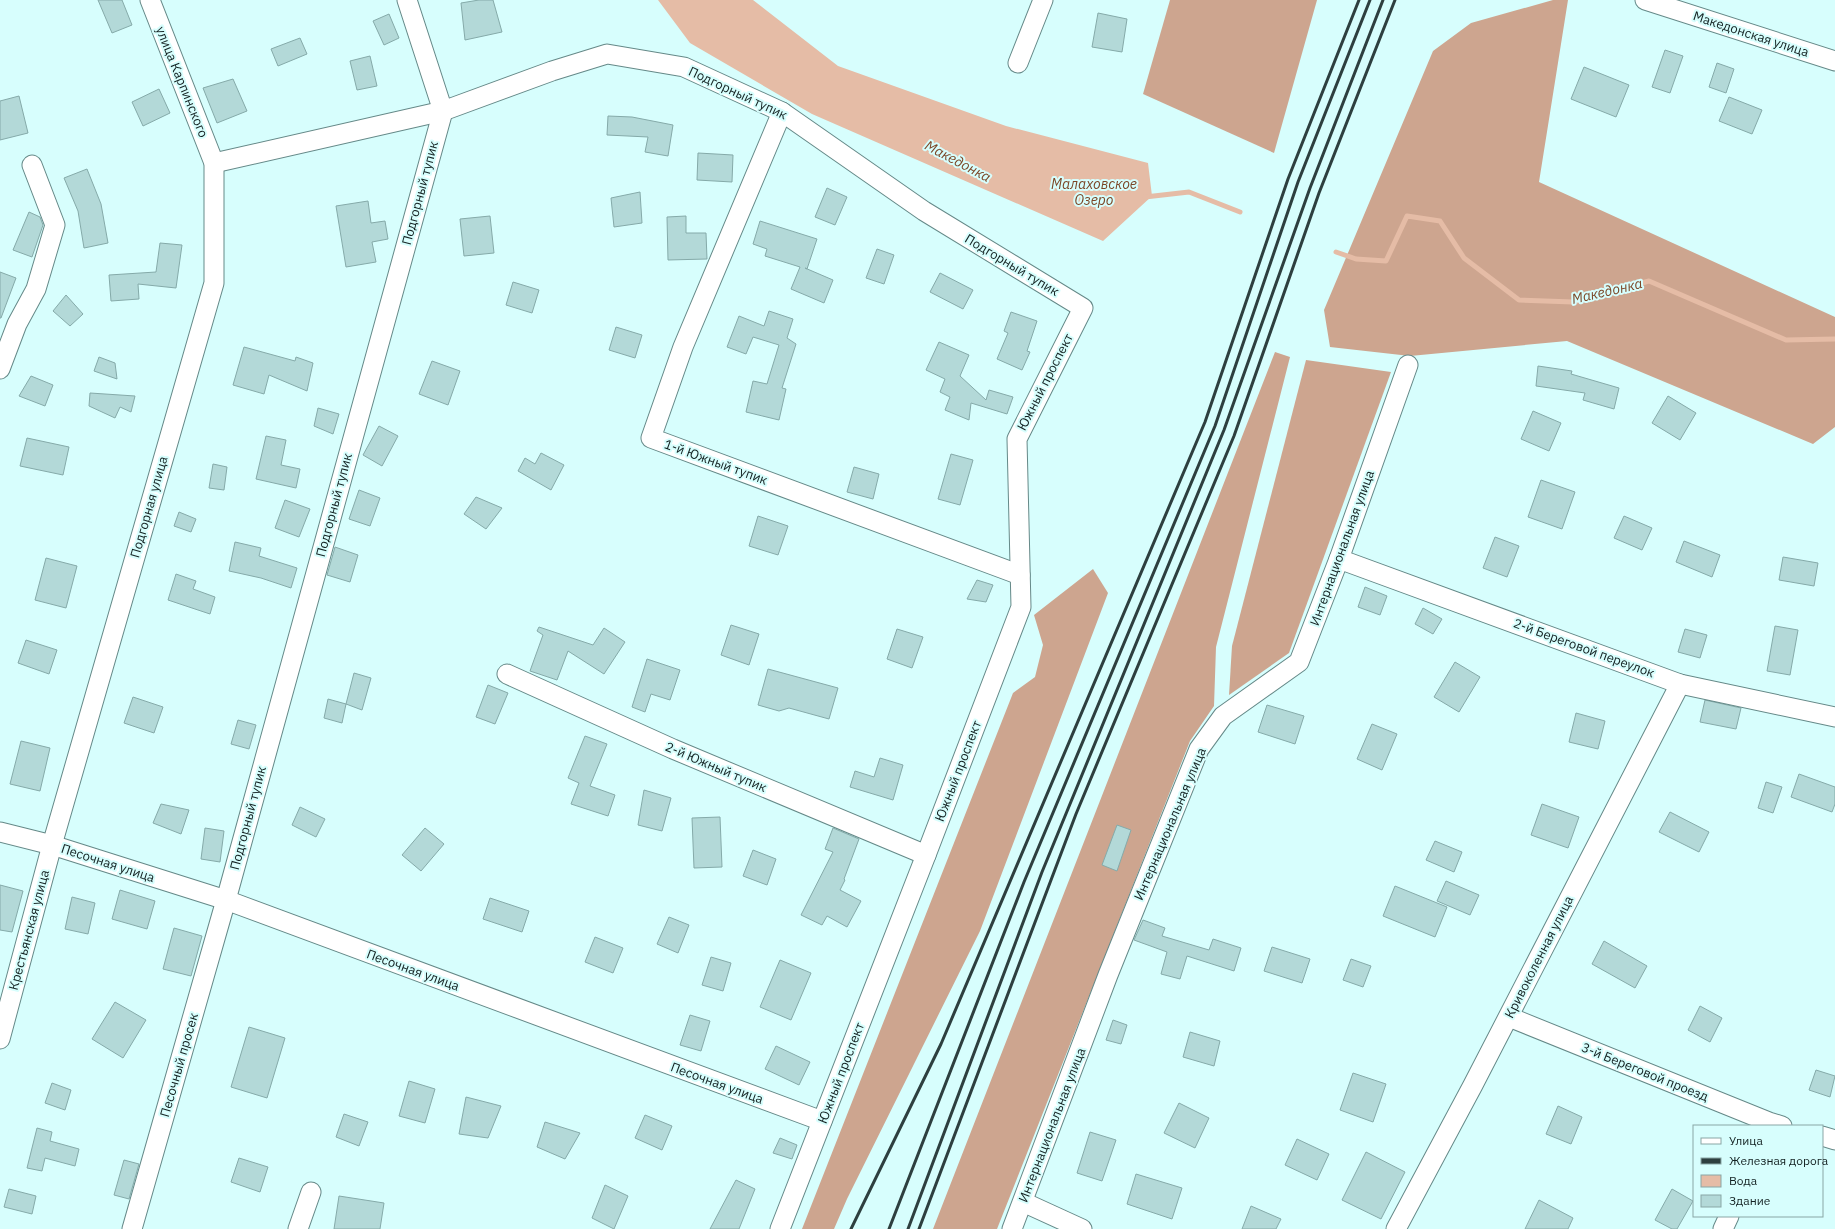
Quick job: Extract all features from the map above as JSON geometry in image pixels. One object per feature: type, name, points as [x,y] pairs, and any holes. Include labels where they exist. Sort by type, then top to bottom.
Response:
[{"type":"street","name":"улица Карпинского","points":[[150,0],[214,164]]},
{"type":"street","points":[[406,0],[443,111]]},
{"type":"street","points":[[1018,63],[1043,0]]},
{"type":"street","name":"Македонская улица","points":[[1645,0],[1835,61]]},
{"type":"street","name":"Подгорный тупик","points":[[214,164],[443,111],[552,71],[607,54],[684,67],[782,112],[924,211],[1083,308]]},
{"type":"street","name":"Подгорный тупик","points":[[226,900],[443,111]]},
{"type":"street","name":"1-й Южный тупик","points":[[782,112],[683,347],[651,438],[1020,575]]},
{"type":"street","name":"Подгорная улица","points":[[52,845],[214,283],[214,164]]},
{"type":"street","points":[[0,369],[18,324],[36,289],[55,225],[32,165]]},
{"type":"street","name":"Южный проспект","points":[[780,1229],[1021,607],[1017,439],[1083,308]]},
{"type":"street","name":"Интернациональная улица","points":[[1012,1229],[1108,975],[1199,749],[1223,716],[1299,662],[1339,559],[1408,365]]},
{"type":"street","name":"2-й Береговой переулок","points":[[1339,559],[1680,684],[1835,717]]},
{"type":"street","name":"2-й Южный тупик","points":[[507,674],[673,749],[926,855]]},
{"type":"street","name":"Кривоколенная улица","points":[[1396,1229],[1509,1017],[1680,684]]},
{"type":"street","name":"Песочная улица","points":[[0,832],[52,845],[226,900],[822,1122]]},
{"type":"street","name":"Крестьянская улица","points":[[0,1039],[52,845]]},
{"type":"street","name":"Песочный просек","points":[[132,1229],[226,900]]},
{"type":"street","name":"3-й Береговой проезд","points":[[1509,1017],[1772,1125]]},
{"type":"street","points":[[1823,1136],[1835,1140]]},
{"type":"street","points":[[298,1229],[311,1192]]},
{"type":"street","points":[[1023,1202],[1082,1229]]},
{"type":"street","points":[[1724,1229],[1729,1217]]},
{"type":"shaded area","points":[[1170,0],[1317,0],[1274,153],[1143,94]]},
{"type":"shaded area","points":[[1553,0],[1568,0],[1539,182],[1835,317],[1835,427],[1813,444],[1567,341],[1410,356],[1330,347],[1324,310],[1433,51],[1471,23]]},
{"type":"shaded area","points":[[1275,352],[1290,357],[1216,647],[1214,706],[1190,741],[997,1229],[933,1229]]},
{"type":"shaded area","points":[[1306,360],[1391,372],[1289,653],[1229,695],[1232,646]]},
{"type":"shaded area","points":[[1093,569],[1108,593],[980,931],[847,1199],[834,1229],[802,1229],[1013,693],[1035,677],[1043,645],[1034,615]]},
{"type":"water","name":"Малаховское Озеро","points":[[658,0],[753,0],[838,66],[1006,126],[1148,163],[1152,196],[1103,241],[812,114],[690,43]]},
{"type":"building","points":[[98,0],[122,0],[132,25],[112,33]]},
{"type":"building","points":[[479,0],[493,0],[502,32],[465,40],[461,3]]},
{"type":"building","points":[[1098,13],[1127,19],[1122,52],[1092,47]]},
{"type":"building","points":[[389,14],[399,38],[384,45],[373,21]]},
{"type":"building","points":[[300,38],[307,54],[278,66],[271,49]]},
{"type":"building","points":[[1665,50],[1683,56],[1670,93],[1652,87]]},
{"type":"building","points":[[370,56],[377,86],[357,90],[350,61]]},
{"type":"building","points":[[1717,63],[1734,69],[1726,93],[1709,87]]},
{"type":"building","points":[[1584,67],[1629,85],[1616,117],[1571,99]]},
{"type":"building","points":[[233,79],[247,111],[217,123],[203,88]]},
{"type":"building","points":[[159,89],[170,113],[143,126],[132,102]]},
{"type":"building","points":[[19,96],[28,133],[0,140],[0,101]]},
{"type":"building","points":[[1729,97],[1762,110],[1752,134],[1719,121]]},
{"type":"building","points":[[608,116],[632,117],[673,125],[668,156],[645,152],[648,137],[607,135]]},
{"type":"building","points":[[698,153],[733,155],[732,182],[697,180]]},
{"type":"building","points":[[87,169],[101,204],[108,243],[84,248],[78,211],[64,178]]},
{"type":"building","points":[[827,188],[847,197],[835,225],[815,217]]},
{"type":"building","points":[[640,192],[642,223],[614,227],[611,198]]},
{"type":"building","points":[[368,201],[371,223],[385,221],[388,239],[372,242],[376,262],[346,267],[336,206]]},
{"type":"building","points":[[29,212],[40,217],[43,225],[32,257],[13,250]]},
{"type":"building","points":[[490,216],[494,253],[464,256],[460,219]]},
{"type":"building","points":[[686,216],[686,233],[706,233],[707,259],[668,260],[667,217]]},
{"type":"building","points":[[760,221],[817,239],[807,269],[833,280],[824,303],[791,289],[800,267],[765,256],[767,249],[753,244]]},
{"type":"building","points":[[160,243],[182,245],[176,288],[138,284],[139,299],[111,301],[109,275],[156,272]]},
{"type":"building","points":[[877,249],[894,255],[884,284],[866,278]]},
{"type":"building","points":[[0,272],[16,278],[1,318],[0,318]]},
{"type":"building","points":[[940,273],[973,290],[963,309],[930,292]]},
{"type":"building","points":[[513,282],[539,290],[532,313],[506,305]]},
{"type":"building","points":[[66,295],[83,314],[70,326],[53,311]]},
{"type":"building","points":[[769,311],[793,319],[787,338],[796,344],[782,388],[786,389],[779,420],[746,412],[753,381],[767,384],[779,345],[753,337],[746,354],[727,347],[739,316],[764,326]]},
{"type":"building","points":[[1011,312],[1037,321],[1027,351],[1030,352],[1022,370],[997,359],[1008,333],[1004,331]]},
{"type":"building","points":[[616,327],[642,335],[635,358],[609,350]]},
{"type":"building","points":[[939,342],[969,355],[960,376],[986,400],[989,390],[1013,397],[1007,414],[971,403],[969,420],[945,410],[950,397],[940,392],[945,379],[926,370]]},
{"type":"building","points":[[244,347],[295,361],[296,357],[313,363],[307,391],[269,375],[264,394],[233,385]]},
{"type":"building","points":[[99,357],[115,363],[117,379],[94,371]]},
{"type":"building","points":[[432,361],[460,371],[448,405],[419,394]]},
{"type":"building","points":[[1538,366],[1572,371],[1571,374],[1619,388],[1614,409],[1583,400],[1585,393],[1536,386]]},
{"type":"building","points":[[31,376],[53,385],[45,406],[19,396]]},
{"type":"building","points":[[90,393],[135,396],[131,412],[120,407],[115,418],[89,406]]},
{"type":"building","points":[[1668,396],[1696,413],[1680,440],[1652,423]]},
{"type":"building","points":[[318,408],[339,414],[333,434],[314,426]]},
{"type":"building","points":[[1533,411],[1561,423],[1549,451],[1521,439]]},
{"type":"building","points":[[379,426],[398,436],[382,466],[363,455]]},
{"type":"building","points":[[266,436],[286,440],[281,465],[300,469],[296,488],[256,479]]},
{"type":"building","points":[[27,438],[69,447],[63,475],[20,466]]},
{"type":"building","points":[[541,453],[564,465],[551,490],[518,471],[525,458],[535,464]]},
{"type":"building","points":[[951,454],[973,460],[960,505],[938,499]]},
{"type":"building","points":[[213,464],[227,467],[224,490],[209,488]]},
{"type":"building","points":[[854,467],[879,474],[873,499],[847,492]]},
{"type":"building","points":[[1541,480],[1575,492],[1562,529],[1528,517]]},
{"type":"building","points":[[359,490],[380,498],[370,526],[349,519]]},
{"type":"building","points":[[476,497],[502,508],[486,529],[464,514]]},
{"type":"building","points":[[285,500],[310,509],[299,537],[275,528]]},
{"type":"building","points":[[179,512],[196,519],[191,532],[174,526]]},
{"type":"building","points":[[758,516],[788,526],[778,555],[749,546]]},
{"type":"building","points":[[1624,516],[1652,528],[1642,550],[1614,538]]},
{"type":"building","points":[[1495,537],[1519,546],[1507,577],[1483,568]]},
{"type":"building","points":[[1684,541],[1720,555],[1712,577],[1676,562]]},
{"type":"building","points":[[235,542],[261,548],[259,556],[297,568],[291,588],[261,578],[229,571]]},
{"type":"building","points":[[335,547],[358,555],[350,582],[327,575]]},
{"type":"building","points":[[1783,557],[1818,563],[1814,586],[1779,580]]},
{"type":"building","points":[[46,558],[77,566],[66,608],[35,600]]},
{"type":"building","points":[[176,574],[196,581],[193,589],[215,597],[210,614],[168,600]]},
{"type":"building","points":[[977,580],[993,585],[986,602],[967,599]]},
{"type":"building","points":[[1365,587],[1387,596],[1380,615],[1358,607]]},
{"type":"building","points":[[1423,608],[1442,619],[1433,634],[1415,624]]},
{"type":"building","points":[[731,625],[759,634],[749,665],[721,655]]},
{"type":"building","points":[[1775,626],[1798,630],[1790,675],[1767,671]]},
{"type":"building","points":[[539,627],[593,645],[604,628],[625,642],[604,674],[568,651],[557,680],[530,671],[543,635],[537,631]]},
{"type":"building","points":[[897,629],[923,637],[912,668],[887,659]]},
{"type":"building","points":[[1685,629],[1707,635],[1700,658],[1678,652]]},
{"type":"building","points":[[26,640],[57,650],[49,674],[18,663]]},
{"type":"building","points":[[647,659],[680,670],[670,700],[651,694],[645,712],[632,707]]},
{"type":"building","points":[[1455,662],[1480,677],[1459,712],[1434,697]]},
{"type":"building","points":[[768,669],[838,688],[829,719],[789,708],[779,711],[758,705]]},
{"type":"building","points":[[354,673],[371,678],[362,710],[346,704]]},
{"type":"building","points":[[488,685],[508,693],[495,724],[476,717]]},
{"type":"building","points":[[133,697],[163,707],[154,733],[124,723]]},
{"type":"building","points":[[328,699],[346,704],[342,723],[324,718]]},
{"type":"building","points":[[1705,700],[1741,708],[1736,729],[1700,722]]},
{"type":"building","points":[[1267,705],[1304,716],[1295,744],[1258,732]]},
{"type":"building","points":[[1576,713],[1605,721],[1598,749],[1569,742]]},
{"type":"building","points":[[238,720],[256,725],[249,749],[231,744]]},
{"type":"building","points":[[1372,724],[1397,734],[1382,770],[1357,759]]},
{"type":"building","points":[[585,736],[607,744],[590,786],[615,795],[608,816],[571,804],[579,783],[568,778]]},
{"type":"building","points":[[21,741],[50,748],[40,791],[10,784]]},
{"type":"building","points":[[880,758],[903,765],[893,800],[850,787],[855,771],[874,777]]},
{"type":"building","points":[[1799,774],[1835,787],[1835,804],[1832,812],[1791,797]]},
{"type":"building","points":[[1766,782],[1782,787],[1773,813],[1758,808]]},
{"type":"building","points":[[644,790],[671,798],[662,831],[638,825]]},
{"type":"building","points":[[161,804],[189,810],[181,834],[153,823]]},
{"type":"building","points":[[1542,804],[1579,817],[1568,848],[1531,835]]},
{"type":"building","points":[[300,807],[325,819],[316,837],[292,825]]},
{"type":"building","points":[[1670,812],[1709,832],[1699,852],[1659,832]]},
{"type":"building","points":[[720,817],[722,867],[694,868],[692,818]]},
{"type":"building","points":[[1117,825],[1131,830],[1117,871],[1102,865]]},
{"type":"building","points":[[205,828],[224,831],[220,862],[201,859]]},
{"type":"building","points":[[425,828],[444,844],[421,871],[402,855]]},
{"type":"building","points":[[833,828],[859,839],[840,890],[861,901],[847,927],[827,916],[822,925],[801,915],[833,852],[825,849]]},
{"type":"building","points":[[1435,841],[1462,852],[1454,872],[1426,860]]},
{"type":"building","points":[[753,850],[776,859],[767,885],[743,876]]},
{"type":"building","points":[[1446,881],[1479,895],[1470,915],[1437,901]]},
{"type":"building","points":[[0,885],[23,891],[12,932],[0,930]]},
{"type":"building","points":[[1395,886],[1447,907],[1435,937],[1383,916]]},
{"type":"building","points":[[120,890],[155,901],[147,929],[112,919]]},
{"type":"building","points":[[72,897],[95,903],[88,934],[65,929]]},
{"type":"building","points":[[490,898],[529,911],[522,932],[483,919]]},
{"type":"building","points":[[669,917],[689,925],[678,953],[657,944]]},
{"type":"building","points":[[1143,920],[1165,928],[1162,936],[1209,950],[1213,939],[1241,948],[1234,971],[1187,956],[1180,979],[1161,974],[1167,952],[1134,940]]},
{"type":"building","points":[[174,928],[202,936],[191,976],[163,969]]},
{"type":"building","points":[[595,937],[623,948],[613,973],[585,962]]},
{"type":"building","points":[[1604,941],[1647,966],[1635,988],[1592,964]]},
{"type":"building","points":[[1272,947],[1310,959],[1302,983],[1264,971]]},
{"type":"building","points":[[711,957],[731,963],[723,991],[702,985]]},
{"type":"building","points":[[1351,959],[1371,966],[1363,987],[1343,980]]},
{"type":"building","points":[[780,960],[811,973],[791,1020],[760,1007]]},
{"type":"building","points":[[115,1002],[146,1020],[123,1058],[92,1039]]},
{"type":"building","points":[[1700,1006],[1722,1018],[1710,1042],[1688,1030]]},
{"type":"building","points":[[690,1015],[710,1021],[701,1051],[680,1045]]},
{"type":"building","points":[[1113,1020],[1127,1025],[1121,1044],[1106,1040]]},
{"type":"building","points":[[249,1027],[285,1038],[267,1098],[231,1087]]},
{"type":"building","points":[[1190,1032],[1220,1041],[1214,1066],[1183,1057]]},
{"type":"building","points":[[776,1046],[810,1062],[799,1085],[765,1069]]},
{"type":"building","points":[[1816,1070],[1835,1076],[1830,1097],[1809,1090]]},
{"type":"building","points":[[1353,1073],[1386,1084],[1373,1122],[1340,1110]]},
{"type":"building","points":[[409,1081],[435,1089],[425,1123],[399,1116]]},
{"type":"building","points":[[52,1083],[71,1090],[65,1110],[45,1103]]},
{"type":"building","points":[[466,1097],[501,1106],[488,1138],[459,1134]]},
{"type":"building","points":[[1179,1103],[1209,1118],[1195,1148],[1164,1133]]},
{"type":"building","points":[[1558,1106],[1582,1117],[1571,1144],[1546,1134]]},
{"type":"building","points":[[344,1114],[368,1122],[359,1146],[336,1137]]},
{"type":"building","points":[[645,1115],[672,1126],[662,1150],[635,1138]]},
{"type":"building","points":[[545,1122],[580,1133],[565,1159],[537,1147]]},
{"type":"building","points":[[37,1128],[52,1132],[50,1141],[79,1149],[75,1166],[45,1158],[42,1171],[27,1168]]},
{"type":"building","points":[[1090,1132],[1116,1140],[1102,1181],[1077,1173]]},
{"type":"building","points":[[780,1138],[797,1145],[792,1159],[773,1153]]},
{"type":"building","points":[[1297,1139],[1329,1154],[1317,1180],[1285,1165]]},
{"type":"building","points":[[1366,1152],[1405,1172],[1381,1219],[1342,1200]]},
{"type":"building","points":[[239,1158],[268,1167],[260,1192],[231,1182]]},
{"type":"building","points":[[124,1160],[139,1164],[129,1199],[114,1195]]},
{"type":"building","points":[[1136,1174],[1182,1188],[1172,1219],[1127,1204]]},
{"type":"building","points":[[736,1180],[755,1189],[739,1229],[710,1229]]},
{"type":"building","points":[[605,1185],[628,1196],[614,1229],[592,1218]]},
{"type":"building","points":[[9,1189],[36,1196],[32,1214],[4,1207]]},
{"type":"building","points":[[1672,1189],[1693,1201],[1677,1229],[1672,1229],[1655,1220]]},
{"type":"building","points":[[339,1196],[384,1203],[380,1229],[334,1229]]},
{"type":"building","points":[[1539,1200],[1573,1218],[1568,1229],[1525,1229]]},
{"type":"building","points":[[1251,1206],[1281,1219],[1276,1229],[1242,1229]]},
{"type":"waterway","name":"Македонка","points":[[1145,197],[1189,192],[1240,212]]},
{"type":"waterway","name":"Македонка","points":[[1336,252],[1356,259],[1386,261],[1407,216],[1440,221],[1464,258],[1519,300],[1573,302],[1649,281],[1786,340],[1835,339]]},
{"type":"railway","points":[[851,1229],[941,1044],[1205,422],[1288,179],[1359,0]]},
{"type":"railway","points":[[889,1229],[1024,882],[1215,426],[1298,182],[1370,0]]},
{"type":"railway","points":[[908,1229],[1042,872],[1224,430],[1310,188],[1383,0]]},
{"type":"railway","points":[[919,1229],[1076,814],[1234,436],[1319,193],[1395,0]]}]
